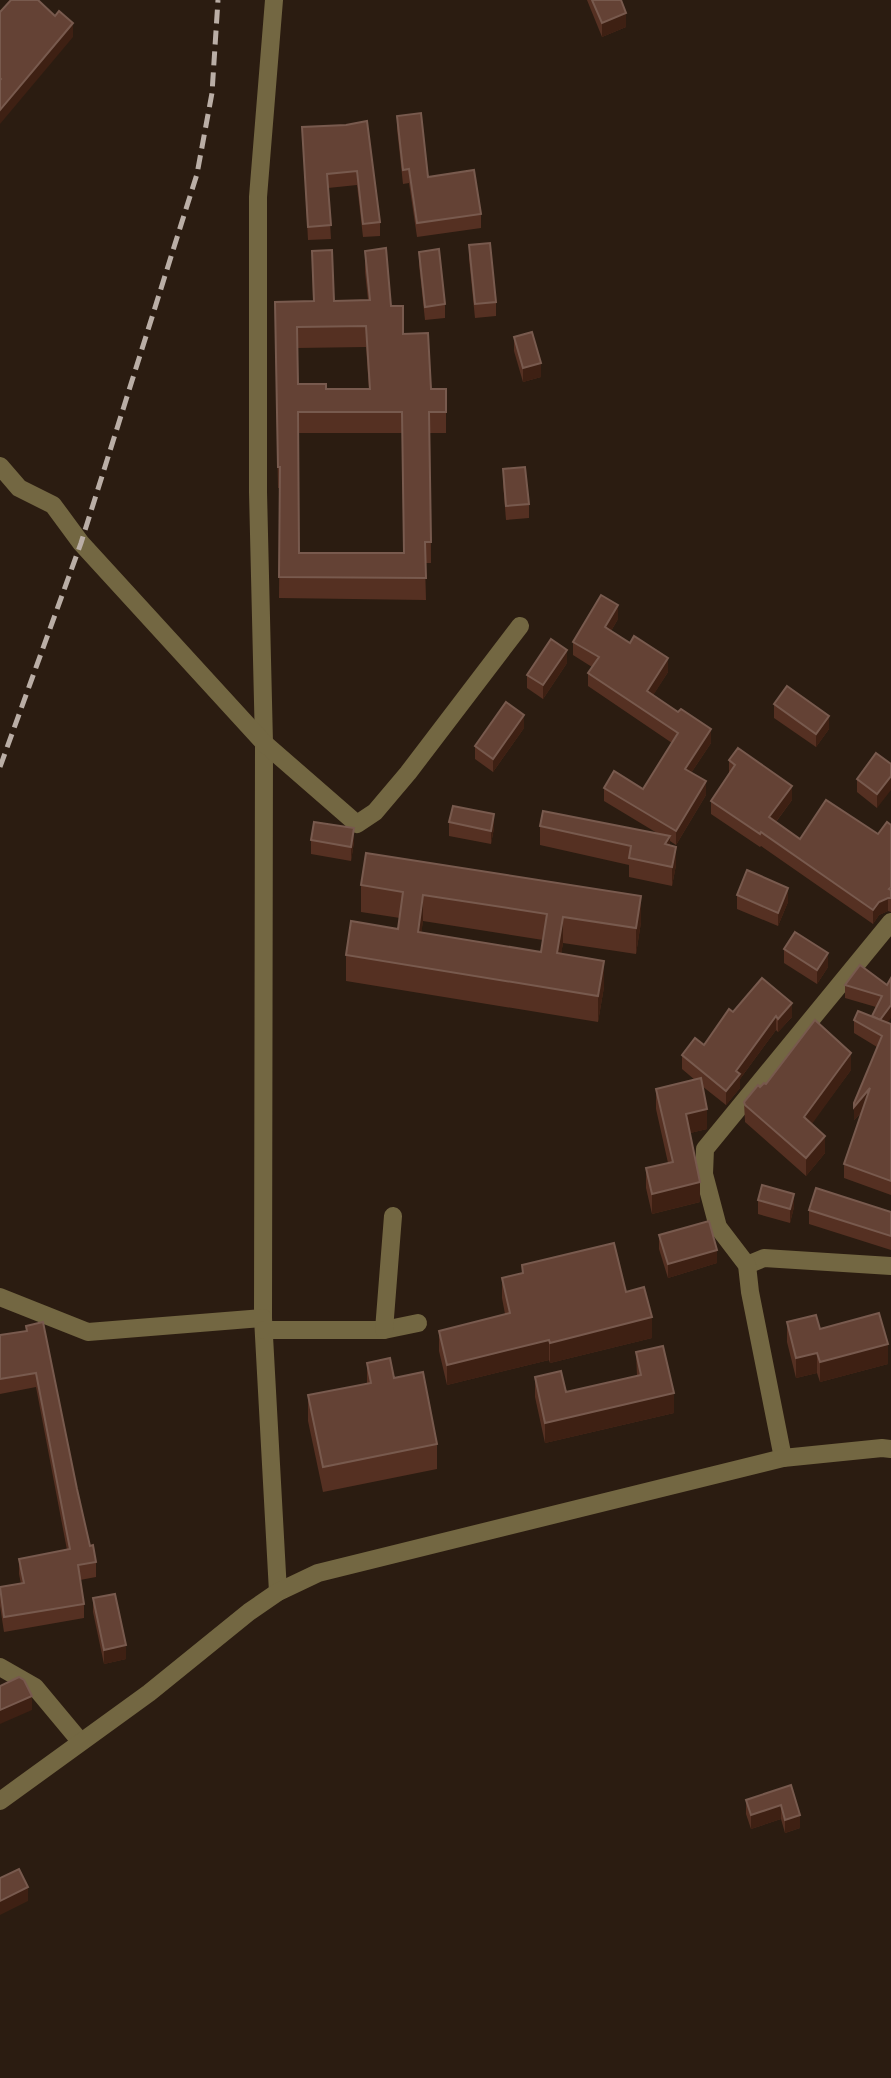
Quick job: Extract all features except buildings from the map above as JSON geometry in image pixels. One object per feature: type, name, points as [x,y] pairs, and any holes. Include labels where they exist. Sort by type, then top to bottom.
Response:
[{"type":"street","points":[[274,0],[258,197],[258,492],[264,743],[264,1324],[278,1592]]},
{"type":"street","points":[[0,466],[19,488],[53,505],[80,543],[264,743],[357,824],[375,812],[400,783],[520,626]]},
{"type":"street","points":[[783,1458],[747,1265],[718,1227],[704,1174],[705,1149],[891,922]]},
{"type":"street","points":[[384,1329],[393,1216]]},
{"type":"street","points":[[747,1265],[764,1258],[891,1266]]},
{"type":"street","points":[[0,1297],[88,1332],[264,1324],[384,1329],[418,1323]]},
{"type":"street","points":[[0,1801],[149,1693],[249,1612],[278,1592],[318,1573],[783,1458],[891,1449]]},
{"type":"street","points":[[0,1667],[35,1687],[80,1741]]},
{"type":"railway","points":[[0,767],[81,543],[197,174],[212,93],[218,0]]}]
